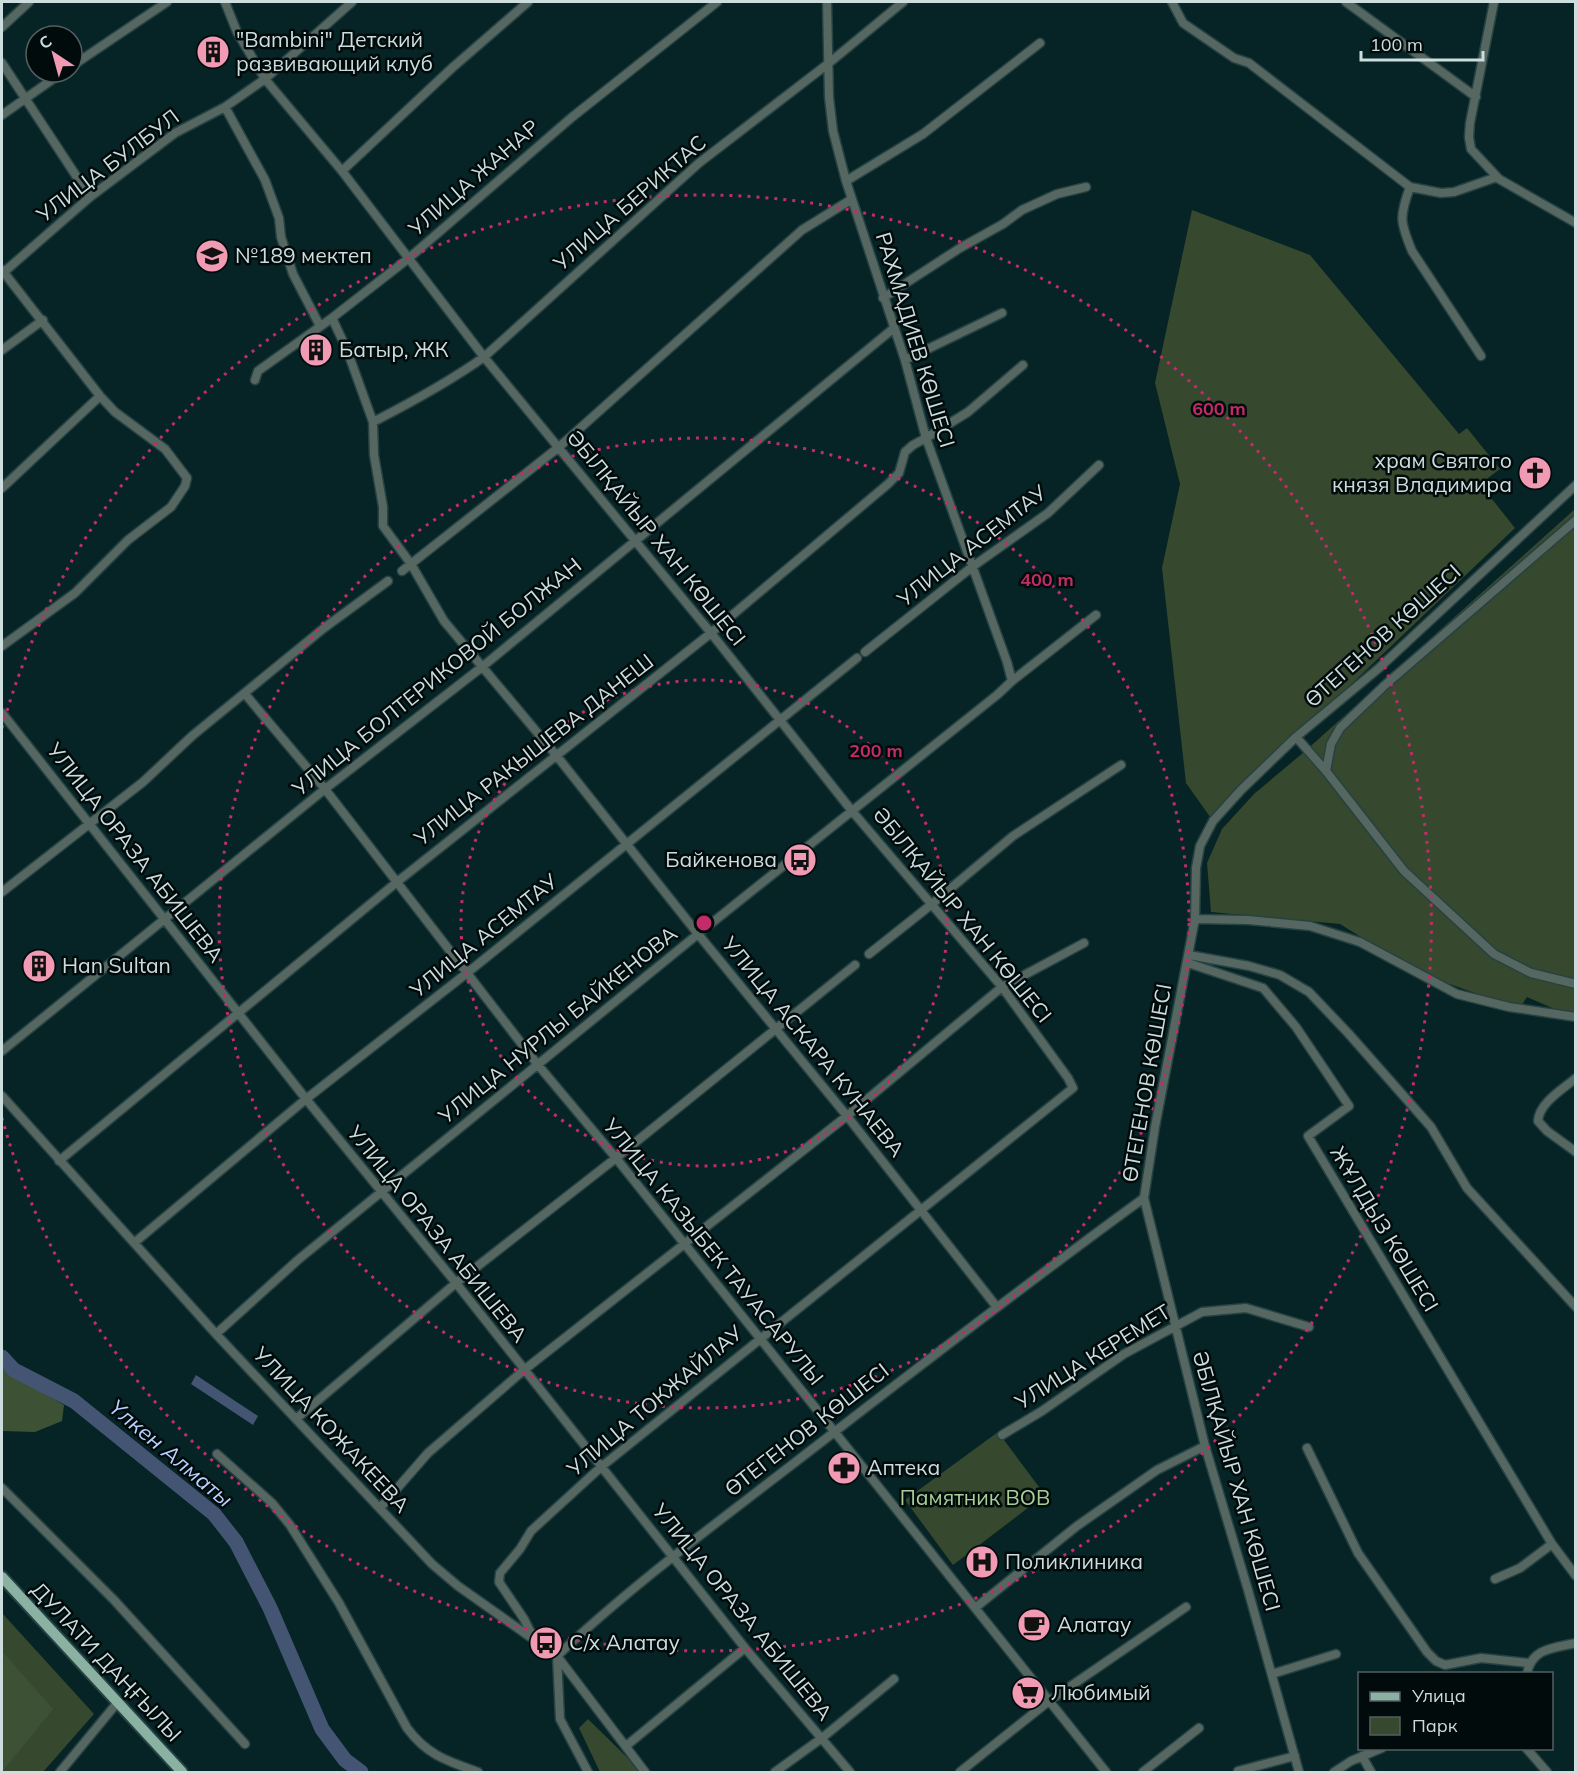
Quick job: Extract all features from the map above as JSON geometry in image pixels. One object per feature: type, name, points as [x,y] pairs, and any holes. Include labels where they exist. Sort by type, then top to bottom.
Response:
[{"type":"main road","name":"ДУЛАТИ ДАҢҒЫЛЫ","points":[[2,1577],[182,1773]]},
{"type":"street","points":[[2,27],[29,2]]},
{"type":"street","points":[[84,58],[167,2]]},
{"type":"street","name":"ӘБІЛҚАЙЫР ХАН КӨШЕСІ","points":[[225,2],[237,32],[265,79],[342,171],[484,357],[711,633],[852,811],[1002,987],[1073,1088]]},
{"type":"street","name":"УЛИЦА БУЛБУЛ","points":[[3,271],[90,196],[174,134],[225,107],[265,79],[352,2]]},
{"type":"street","points":[[342,171],[452,68],[528,2]]},
{"type":"street","name":"УЛИЦА ЖАНАР","points":[[255,380],[258,371],[332,318],[409,258],[571,118],[717,2]]},
{"type":"street","name":"РАХМАДИЕВ КӨШЕСІ","points":[[827,2],[829,97],[833,131],[846,182],[894,328],[926,438],[1012,681]]},
{"type":"street","name":"УЛИЦА БЕРИКТАС","points":[[374,422],[459,375],[484,357],[699,163],[829,63],[903,2]]},
{"type":"street","points":[[1172,2],[1183,23],[1234,57],[1249,63],[1410,187],[1441,194],[1454,192],[1497,177]]},
{"type":"street","points":[[1346,2],[1476,97]]},
{"type":"street","points":[[1494,2],[1470,123],[1471,149],[1497,177],[1575,223]]},
{"type":"street","points":[[846,182],[923,134],[1040,43]]},
{"type":"street","points":[[2,63],[90,196]]},
{"type":"street","points":[[2,115],[46,84]]},
{"type":"street","points":[[225,107],[265,180],[279,218],[281,237],[291,268],[320,326]]},
{"type":"street","points":[[883,298],[1022,210],[1057,194],[1086,187]]},
{"type":"street","points":[[1410,187],[1401,210],[1402,225],[1410,245],[1481,356]]},
{"type":"street","points":[[402,572],[559,447],[802,230],[852,199]]},
{"type":"street","points":[[2,646],[75,593],[128,540],[171,507],[185,486],[187,478],[165,449],[115,412],[100,396],[3,271]]},
{"type":"street","points":[[904,360],[1002,313]]},
{"type":"street","name":"УЛИЦА АСКАРА КУНАЕВА","points":[[332,318],[347,350],[374,422],[374,455],[383,507],[383,526],[411,564],[444,621],[556,755],[847,1116],[996,1306]]},
{"type":"street","points":[[2,350],[43,320]]},
{"type":"street","name":"УЛИЦА БОЛТЕРИКОВОЙ БОЛЖАН","points":[[2,1051],[326,789],[482,667],[894,328]]},
{"type":"street","name":"УЛИЦА РАКЫШЕВА ДАНЕШ","points":[[59,1161],[396,882],[711,633],[888,484],[898,473],[905,452],[912,445],[968,412],[1023,365]]},
{"type":"street","points":[[2,488],[100,396]]},
{"type":"street","name":"УЛИЦА АСЕМТАУ","points":[[865,652],[972,567],[1048,513],[1099,465]]},
{"type":"street","name":"ӨТЕГЕНОВ КӨШЕСІ","points":[[557,1656],[595,1620],[673,1557],[996,1306],[1144,1198],[1155,1127],[1195,919],[1196,868],[1200,846],[1213,821],[1241,790],[1296,737],[1379,668],[1575,485]]},
{"type":"street","points":[[1326,771],[1331,744],[1340,728],[1385,685],[1575,520]]},
{"type":"street","points":[[2,892],[87,823],[143,782],[192,736],[324,628],[388,581]]},
{"type":"street","name":"УЛИЦА НУРЛЫ БАЙКЕНОВА","points":[[216,1334],[299,1259],[381,1192],[1096,615]]},
{"type":"street","name":"УЛИЦА АСЕМТАУ","points":[[134,1243],[306,1099],[467,973],[857,658]]},
{"type":"street","name":"УЛИЦА КАЗЫБЕК ТАУАСАРУЛЫ","points":[[245,694],[326,789],[538,1065],[616,1158],[1106,1773]]},
{"type":"street","name":"УЛИЦА ОРАЗА АБИШЕВА","points":[[2,713],[306,1099],[456,1283],[745,1648],[850,1773]]},
{"type":"street","points":[[1296,737],[1326,771],[1404,871],[1494,954],[1531,974],[1575,984]]},
{"type":"street","points":[[869,954],[1013,836],[1120,765]]},
{"type":"street","points":[[1195,919],[1248,920],[1310,926],[1360,942],[1457,994],[1509,1007],[1575,1017]]},
{"type":"street","points":[[380,1508],[428,1453],[524,1370],[847,1116],[1002,987],[1084,943]]},
{"type":"street","points":[[1188,959],[1249,966],[1280,975],[1309,992],[1431,1127],[1467,1188],[1575,1307]]},
{"type":"street","name":"ЖҰЛДЫЗ КӨШЕСІ","points":[[1188,959],[1263,988],[1296,1027],[1349,1107],[1308,1136],[1552,1544],[1575,1576]]},
{"type":"street","points":[[296,1419],[456,1283],[616,1158],[855,965]]},
{"type":"street","points":[[1575,1078],[1546,1104],[1539,1113],[1538,1121],[1547,1131],[1575,1152]]},
{"type":"street","name":"УЛИЦА ТОКЖАЙЛАУ","points":[[534,1639],[524,1619],[499,1582],[500,1573],[520,1549],[531,1531],[601,1467],[1073,1088]]},
{"type":"street","name":"УЛИЦА КОЖАКЕЕВА","points":[[2,1096],[216,1334],[432,1564],[458,1586],[557,1656],[645,1773]]},
{"type":"street","name":"ӘБІЛҚАЙЫР ХАН КӨШЕСІ","points":[[1144,1198],[1205,1446],[1299,1773]]},
{"type":"street","name":"УЛИЦА КЕРЕМЕТ","points":[[1002,1435],[1042,1411],[1124,1354],[1202,1312],[1246,1308],[1309,1327]]},
{"type":"street","points":[[975,1608],[1077,1526],[1157,1470],[1205,1446]]},
{"type":"street","points":[[1307,1448],[1358,1552],[1427,1652],[1445,1665],[1481,1658],[1528,1664]]},
{"type":"street","points":[[217,1454],[272,1503],[290,1525],[339,1603],[407,1728],[417,1741],[445,1761],[478,1773]]},
{"type":"street","points":[[2,1488],[114,1600],[245,1744]]},
{"type":"street","points":[[1495,1579],[1520,1568],[1552,1544]]},
{"type":"street","points":[[960,1773],[1049,1701],[1186,1607]]},
{"type":"street","points":[[1527,1672],[1528,1664],[1536,1655],[1546,1649],[1575,1643]]},
{"type":"street","points":[[626,1746],[745,1648]]},
{"type":"street","points":[[1272,1674],[1336,1654]]},
{"type":"street","points":[[557,1656],[560,1719],[588,1773]]},
{"type":"street","points":[[775,1773],[822,1738],[894,1678]]},
{"type":"street","points":[[60,1773],[117,1703]]},
{"type":"street","points":[[1143,1773],[1199,1728]]},
{"type":"street","points":[[1334,1773],[1362,1756],[1379,1750]]},
{"type":"street","points":[[1527,1750],[1546,1773]]},
{"type":"street","points":[[1238,1771],[1295,1756]]},
{"type":"street","points":[[1362,1756],[1371,1773]]},
{"type":"green space","points":[[1192,210],[1310,255],[1459,434],[1467,428],[1500,469],[1488,478],[1491,482],[1484,489],[1515,528],[1296,737],[1213,821],[1186,783],[1162,568],[1180,484],[1155,383]]},
{"type":"green space","points":[[1575,509],[1575,1018],[1527,997],[1519,1009],[1419,973],[1340,924],[1211,912],[1207,863],[1222,829],[1254,794]]},
{"type":"green space","points":[[2,1369],[64,1405],[62,1421],[35,1432],[2,1431]]},
{"type":"green space","name":"Памятник ВОВ","points":[[998,1432],[1045,1495],[953,1565],[905,1500]]},
{"type":"green space","points":[[2,1613],[94,1714],[43,1772],[2,1772]]},
{"type":"green space","points":[[2,1651],[53,1709],[2,1772]]},
{"type":"green space","points":[[588,1719],[642,1772],[600,1772],[579,1728]]},
{"type":"water","points":[[196,1375],[258,1416],[253,1425],[191,1384]]},
{"type":"waterway","name":"Үлкен Алматы","points":[[2,1357],[14,1370],[74,1401],[214,1514],[236,1542],[270,1608],[322,1729],[345,1760],[361,1772]]},
{"type":"place","name":"\"Bambini\" Детский развивающий клуб","points":[[213,52]]},
{"type":"place","name":"№189 мектеп","points":[[212,256]]},
{"type":"place","name":"Батыр, ЖК","points":[[316,350]]},
{"type":"place","name":"храм Святого князя Владимира","points":[[1535,473]]},
{"type":"place","name":"Байкенова","points":[[800,860]]},
{"type":"place","name":"Han Sultan","points":[[39,966]]},
{"type":"place","name":"Аптека","points":[[844,1468]]},
{"type":"place","name":"Поликлиника","points":[[982,1562]]},
{"type":"place","name":"Алатау","points":[[1034,1625]]},
{"type":"place","name":"С/х Алатау","points":[[546,1643]]},
{"type":"place","name":"Любимый","points":[[1028,1693]]}]
